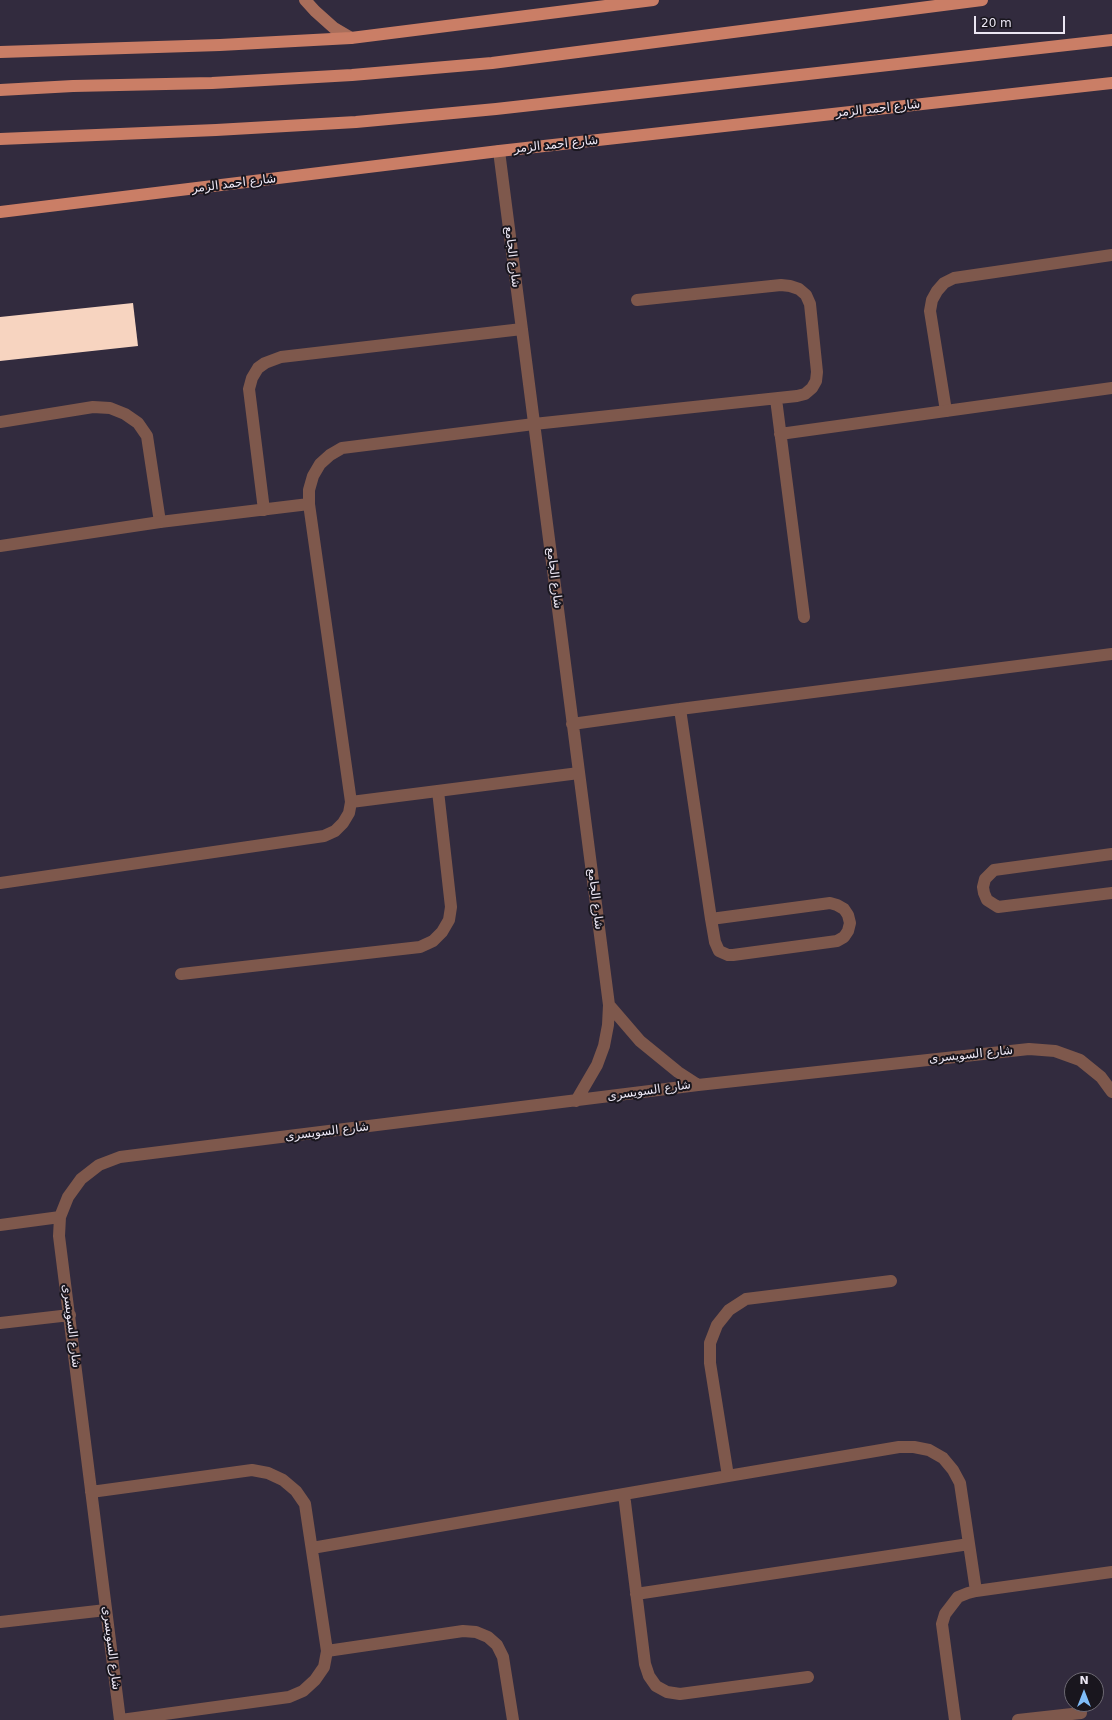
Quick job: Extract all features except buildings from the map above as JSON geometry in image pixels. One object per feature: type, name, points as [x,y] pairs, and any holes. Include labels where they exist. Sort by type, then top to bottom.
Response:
[{"type":"main road","points":[[0,52],[197,46],[351,38],[653,0]]},
{"type":"main road","points":[[0,90],[73,86],[220,83],[352,75],[492,62],[982,0]]},
{"type":"main road","points":[[0,138],[76,136],[348,122],[496,109],[1112,40]]},
{"type":"main road","name":"شارع احمد الزمر","points":[[0,212],[499,151],[1112,83]]},
{"type":"street","points":[[305,0],[315,12],[334,28],[351,38]]},
{"type":"street","name":"شارع الجامع","points":[[499,151],[609,1005],[608,1026],[604,1046],[597,1065],[576,1101]]},
{"type":"street","points":[[946,411],[930,311],[934,296],[944,283],[954,278],[1112,255]]},
{"type":"street","points":[[0,883],[324,836],[335,832],[344,823],[349,813],[351,802],[309,504],[309,490],[313,476],[320,464],[330,455],[342,448],[534,424],[797,396],[805,394],[812,388],[816,381],[817,372],[810,304],[806,295],[799,289],[781,285],[637,300]]},
{"type":"street","points":[[264,510],[248,389],[258,368],[265,363],[281,357],[522,329]]},
{"type":"street","points":[[780,434],[1112,388]]},
{"type":"street","points":[[776,398],[804,617]]},
{"type":"street","points":[[0,422],[93,407],[110,408],[125,414],[138,423],[147,436],[160,522]]},
{"type":"street","points":[[0,546],[160,522],[309,504]]},
{"type":"street","points":[[572,724],[1112,654]]},
{"type":"street","points":[[680,709],[711,919],[719,951],[728,955],[837,941],[844,937],[850,923],[848,915],[844,909],[830,903],[711,919]]},
{"type":"street","points":[[351,802],[579,773]]},
{"type":"street","points":[[181,974],[420,947],[433,941],[442,932],[449,920],[451,907],[438,791]]},
{"type":"street","points":[[1112,854],[994,870],[985,880],[983,887],[987,900],[998,907],[1112,893]]},
{"type":"street","points":[[609,1005],[640,1041],[678,1072],[698,1085]]},
{"type":"street","name":"شارع السويسرى","points":[[121,1720],[59,1236],[60,1218],[68,1197],[81,1179],[99,1165],[120,1157],[698,1085],[1029,1049],[1055,1051],[1080,1060],[1101,1076],[1112,1092]]},
{"type":"street","points":[[0,1226],[60,1218]]},
{"type":"street","points":[[728,1476],[710,1363],[710,1343],[717,1325],[729,1310],[746,1299],[891,1281]]},
{"type":"street","points":[[0,1323],[70,1315]]},
{"type":"street","points":[[312,1548],[899,1447],[914,1447],[929,1450],[943,1458],[953,1470],[960,1483],[976,1591]]},
{"type":"street","points":[[91,1492],[252,1470],[268,1473],[283,1480],[296,1491],[305,1504],[327,1651],[324,1667],[315,1680],[304,1691],[288,1697],[121,1720]]},
{"type":"street","points":[[624,1494],[646,1670],[648,1676],[656,1686],[667,1692],[680,1694],[808,1677]]},
{"type":"street","points":[[636,1594],[969,1544]]},
{"type":"street","points":[[955,1720],[942,1624],[945,1614],[958,1597],[976,1591],[1112,1572]]},
{"type":"street","points":[[0,1622],[106,1610]]},
{"type":"street","points":[[327,1651],[464,1631],[476,1632],[488,1637],[497,1645],[503,1657],[513,1720]]},
{"type":"street","points":[[1018,1720],[1081,1713]]}]
